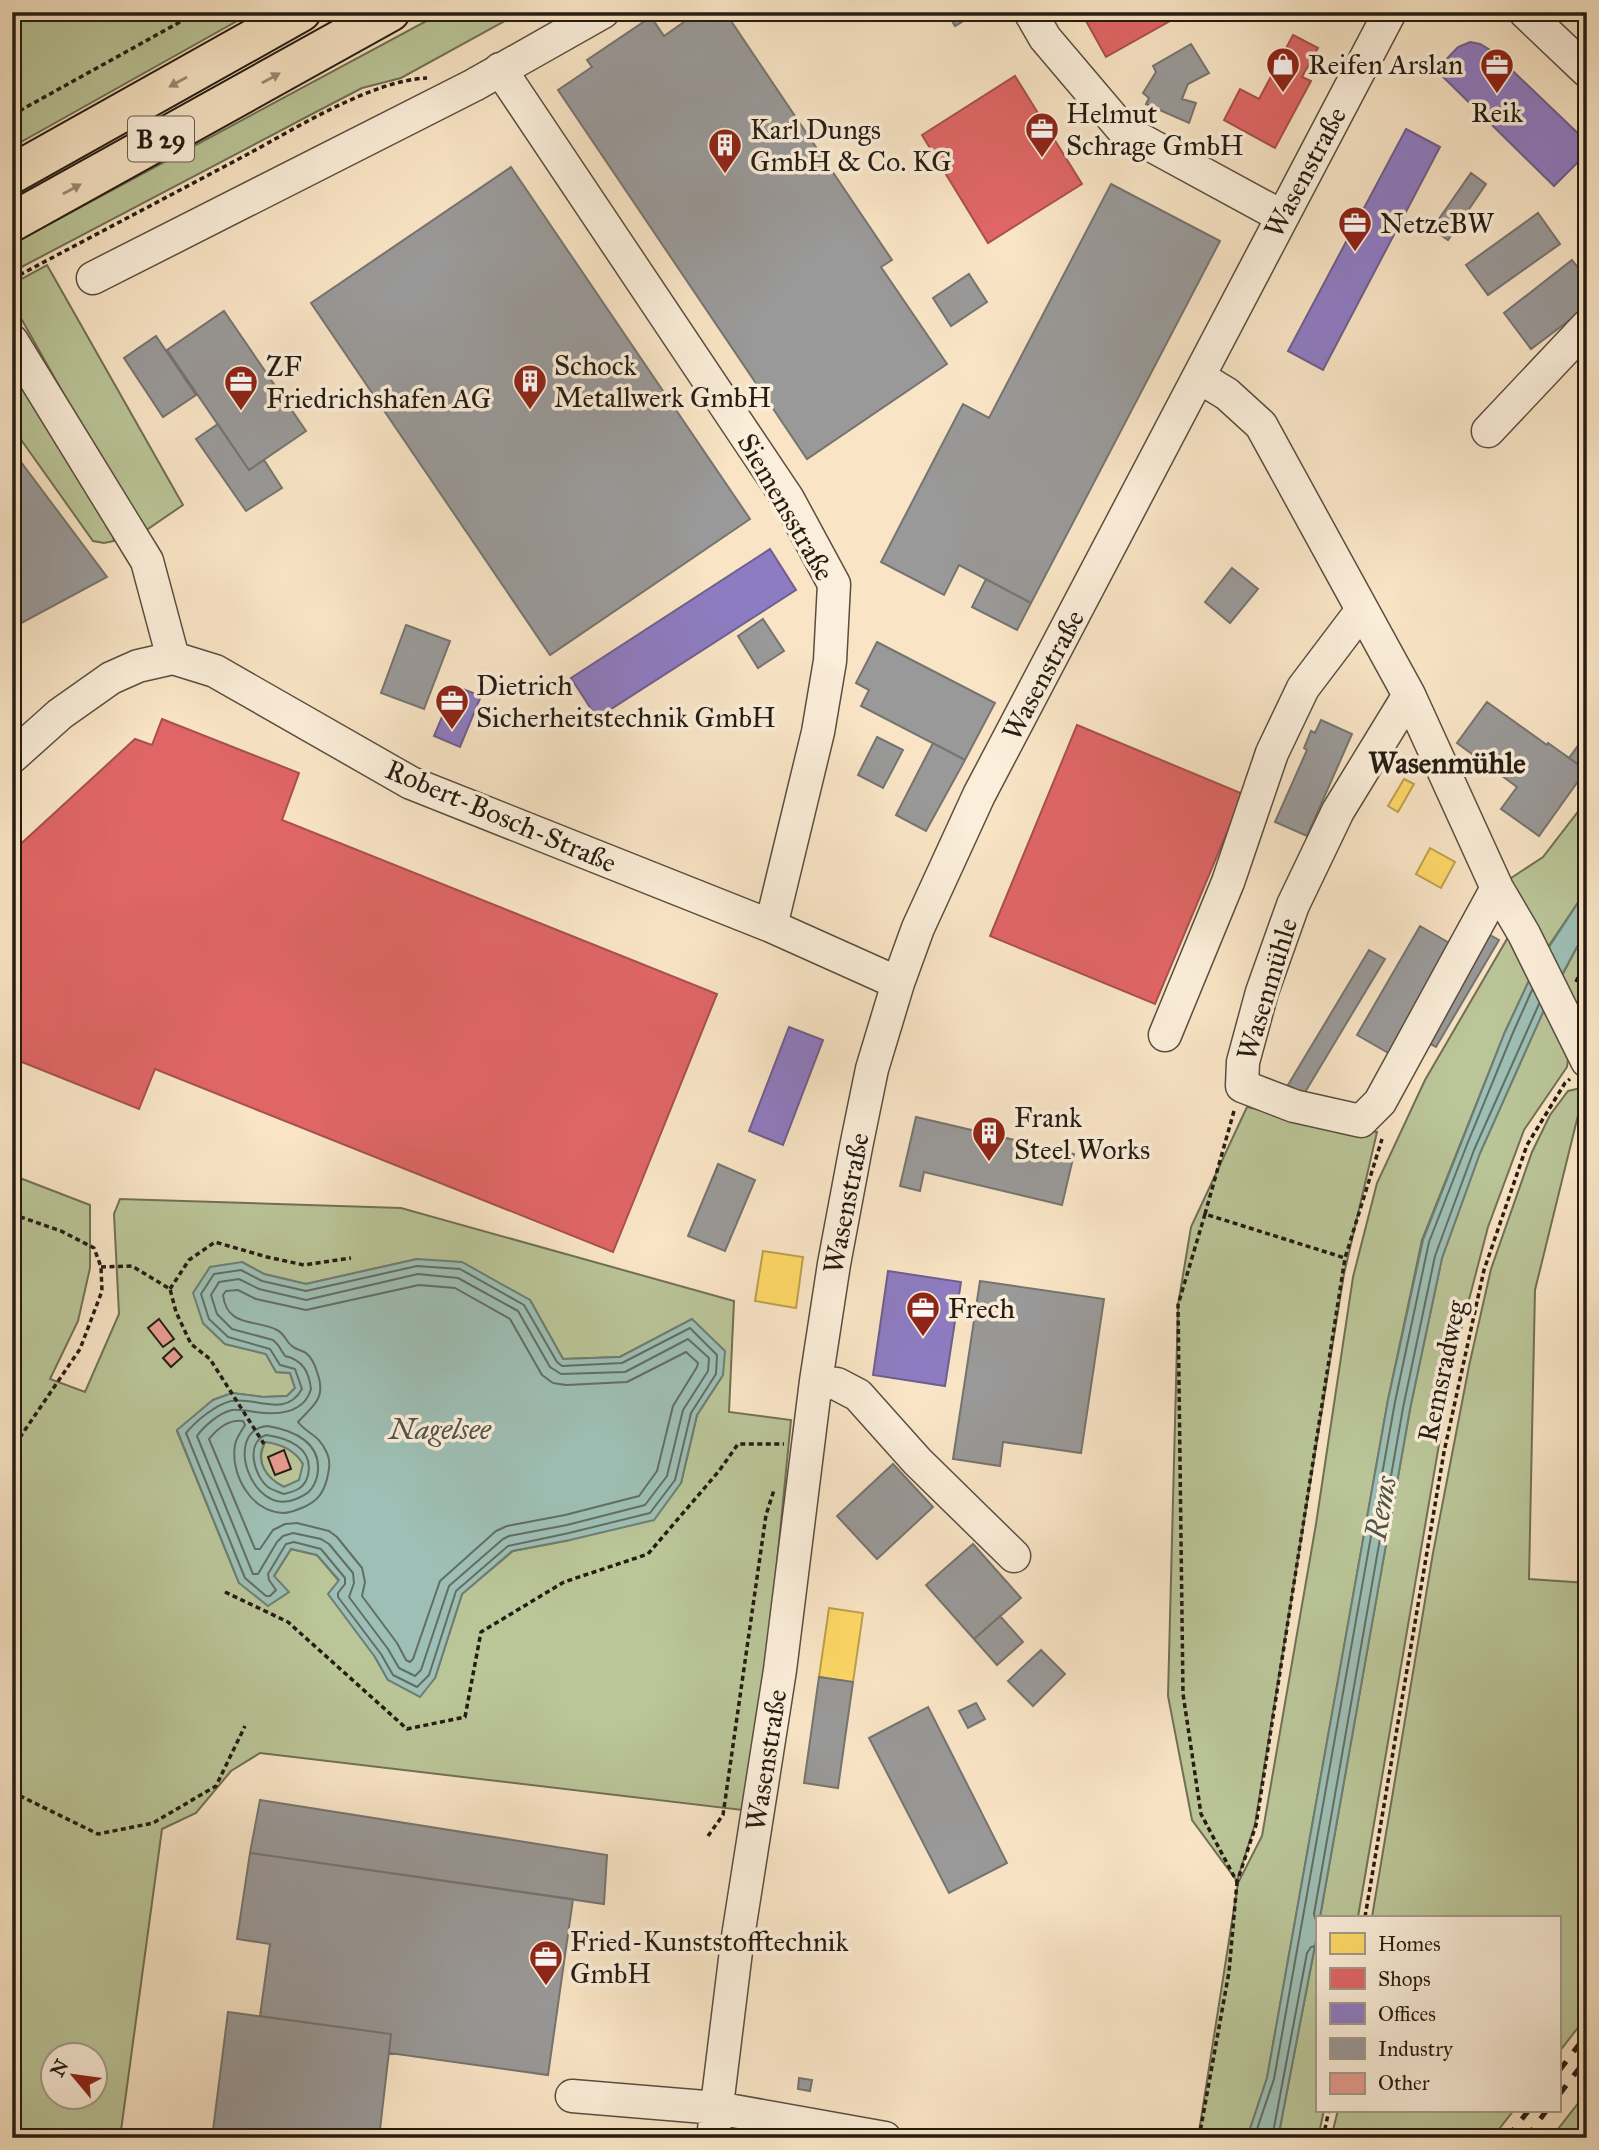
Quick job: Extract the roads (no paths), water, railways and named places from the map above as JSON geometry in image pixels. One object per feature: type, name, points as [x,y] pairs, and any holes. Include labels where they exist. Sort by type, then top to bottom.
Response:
[{"type":"highway","name":"B 29","points":[[12,174],[302,12]]},
{"type":"highway","name":"B 29","points":[[12,222],[390,12]]},
{"type":"street","points":[[93,278],[474,85],[603,12]]},
{"type":"street","points":[[1030,12],[1045,38],[1122,130],[1281,216]]},
{"type":"street","name":"Wasenstraße","points":[[715,2123],[737,1943],[780,1670],[807,1444],[834,1264],[872,1069],[898,983],[918,928],[979,795],[1390,12]]},
{"type":"street","points":[[1525,12],[1587,71]]},
{"type":"street","name":"Siemensstraße","points":[[500,69],[788,499],[834,584],[830,661],[818,732],[771,926]]},
{"type":"street","points":[[1488,431],[1587,326]]},
{"type":"street","points":[[12,341],[146,561],[173,658],[138,666],[111,678],[60,714],[12,757]]},
{"type":"street","points":[[1199,377],[1227,394],[1261,425],[1409,695],[1497,888],[1524,933],[1570,1028],[1580,1069]]},
{"type":"street","points":[[1164,1035],[1228,882],[1272,753],[1303,688],[1362,610]]},
{"type":"street","name":"Robert-Bosch-Straße","points":[[173,658],[215,671],[411,783],[771,926],[898,983]]},
{"type":"street","name":"Wasenmühle","points":[[1409,695],[1338,811],[1293,905],[1262,992],[1242,1062],[1241,1086],[1294,1106],[1362,1121],[1380,1102],[1497,888]]},
{"type":"street","points":[[816,1381],[837,1384],[858,1395],[917,1461],[1014,1556]]},
{"type":"street","points":[[572,2096],[715,2123],[885,2138]]},
{"type":"water","name":"Rems","points":[[1587,889],[1587,928],[1548,1001],[1480,1153],[1442,1258],[1410,1409],[1320,1916],[1316,1916],[1316,1940],[1278,2138],[1247,2138],[1267,2078],[1388,1400],[1423,1240],[1505,1032],[1534,970]]},
{"type":"water","name":"Nagelsee","points":[[417,1259],[462,1262],[530,1300],[563,1359],[620,1357],[692,1319],[725,1351],[723,1375],[697,1415],[681,1483],[654,1520],[512,1551],[462,1594],[435,1678],[420,1697],[388,1680],[375,1657],[328,1594],[339,1580],[317,1555],[291,1549],[274,1576],[289,1592],[268,1606],[239,1583],[177,1430],[213,1400],[232,1393],[263,1397],[287,1396],[295,1388],[290,1373],[276,1372],[266,1354],[225,1344],[203,1323],[193,1293],[210,1267],[242,1262],[264,1274],[306,1284]],"holes":[[[265,1442],[287,1448],[300,1459],[303,1464],[299,1480],[284,1487],[267,1474],[261,1462]]]},
{"type":"railway","points":[[1560,2070],[1587,2034]]},
{"type":"railway","points":[[1560,2094],[1587,2058]]},
{"type":"railway","points":[[1507,2138],[1527,2112]]},
{"type":"railway","points":[[1526,2138],[1546,2112]]},
{"type":"place","name":"Reifen Arslan","points":[[1283,94]]},
{"type":"place","name":"Reik","points":[[1497,95]]},
{"type":"place","name":"Helmut Schrage GmbH","points":[[1042,159]]},
{"type":"place","name":"Karl Dungs GmbH & Co. KG","points":[[725,175]]},
{"type":"place","name":"NetzeBW","points":[[1355,253]]},
{"type":"place","name":"Schock Metallwerk GmbH","points":[[530,411]]},
{"type":"place","name":"ZF Friedrichshafen AG","points":[[241,412]]},
{"type":"place","name":"Dietrich Sicherheitstechnik GmbH","points":[[452,731]]},
{"type":"place","name":"Frank Steel Works","points":[[989,1163]]},
{"type":"place","name":"Frech","points":[[923,1338]]},
{"type":"place","name":"Fried-Kunststofftechnik GmbH","points":[[546,1987]]},
{"type":"district","name":"Wasenmühle","points":[[1447,763]]}]
